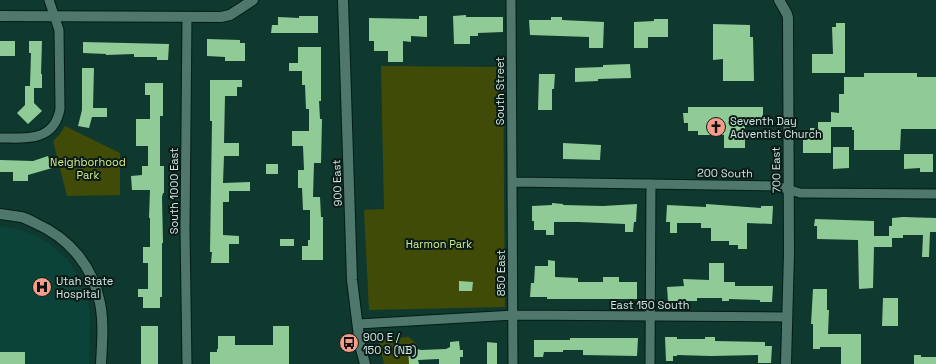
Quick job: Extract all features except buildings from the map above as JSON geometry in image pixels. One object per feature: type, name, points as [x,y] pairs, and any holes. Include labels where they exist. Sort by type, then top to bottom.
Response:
[{"type":"street","points":[[0,138],[38,137],[55,124],[60,110],[59,30],[49,0]]},
{"type":"street","points":[[0,16],[221,17],[230,15],[253,0]]},
{"type":"street","name":"900 East","points":[[343,0],[352,280],[360,345],[365,364]]},
{"type":"street","name":"South Street","points":[[511,0],[513,182]]},
{"type":"street","name":"700 East","points":[[779,0],[788,18],[789,253],[786,364]]},
{"type":"street","name":"South 1000 East","points":[[187,17],[185,231],[188,364]]},
{"type":"street","name":"200 South","points":[[513,182],[777,186],[800,193],[936,194]]},
{"type":"street","name":"850 East","points":[[513,182],[513,364]]},
{"type":"street","points":[[650,364],[651,184]]},
{"type":"street","points":[[0,214],[22,217],[49,229],[70,245],[83,260],[93,278],[100,303],[102,327],[102,364]]},
{"type":"street","name":"East 150 South","points":[[358,324],[513,315],[787,317]]},
{"type":"shaded area","name":"Utah State Hospital","points":[[0,226],[21,230],[46,241],[67,259],[80,279],[87,295],[90,315],[89,364],[0,364]]},
{"type":"green space","name":"Harmon Park","points":[[381,66],[503,67],[505,307],[369,310],[364,210],[384,209]]},
{"type":"green space","name":"Neighborhood Park","points":[[65,126],[120,153],[120,195],[67,196],[53,141]]},
{"type":"green space","points":[[409,337],[417,345],[417,347],[408,348],[409,364],[384,364],[378,339]]},
{"type":"place","name":"Seventh Day Adventist Church","points":[[716,127]]},
{"type":"place","name":"Utah State Hospital","points":[[42,287]]},
{"type":"place","name":"900 E / 150 S (NB)","points":[[349,343]]}]
